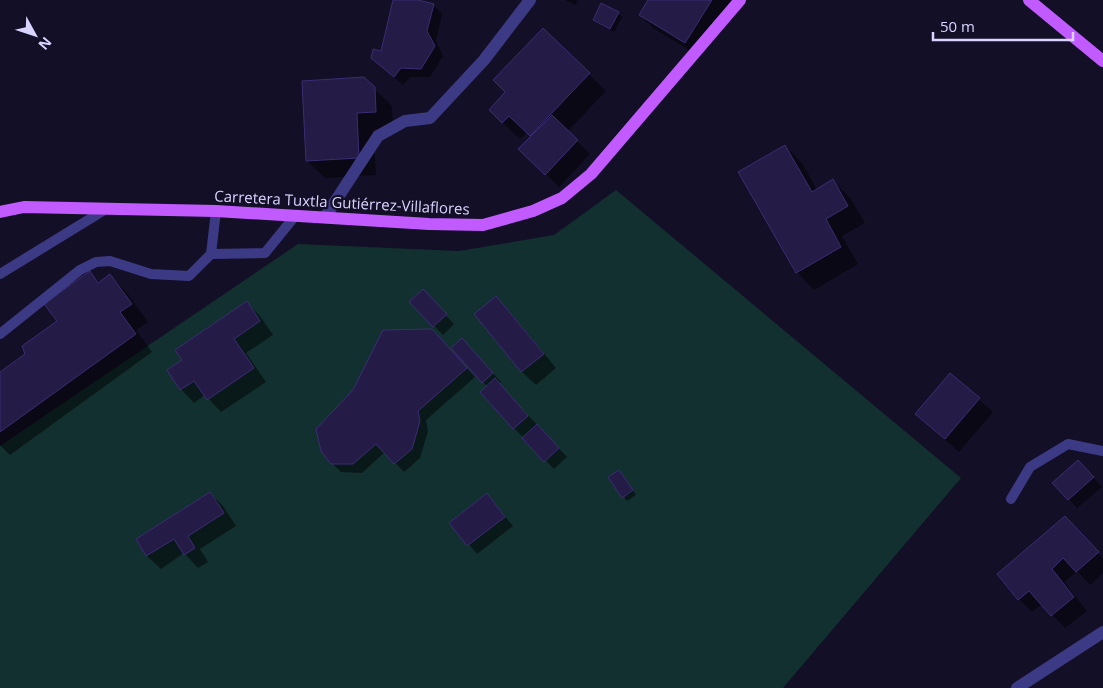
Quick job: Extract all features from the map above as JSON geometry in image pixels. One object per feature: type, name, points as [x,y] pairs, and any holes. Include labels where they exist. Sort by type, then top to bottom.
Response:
[{"type":"main road","name":"Carretera Tuxtla Gutiérrez-Villaflores","points":[[0,212],[24,207],[216,211],[429,224],[483,225],[533,211],[562,198],[591,174],[740,0]]},
{"type":"main road","points":[[1029,0],[1103,61]]},
{"type":"street","points":[[325,217],[378,136],[405,121],[430,118],[484,60],[530,0]]},
{"type":"street","points":[[1017,688],[1103,632]]},
{"type":"lane","points":[[0,274],[106,209]]},
{"type":"lane","points":[[0,334],[80,270],[96,262],[110,261],[151,274],[189,276],[211,254],[216,211]]},
{"type":"lane","points":[[211,254],[265,253],[295,216]]},
{"type":"lane","points":[[1011,499],[1030,467],[1068,444],[1103,451]]},
{"type":"green space","points":[[616,190],[961,478],[783,688],[0,688],[0,446],[298,244],[459,251],[554,235]]},
{"type":"building","points":[[393,0],[418,0],[434,4],[427,31],[435,46],[421,69],[401,68],[394,77],[371,58],[373,49],[381,51]]},
{"type":"building","points":[[648,0],[712,0],[685,43],[639,15]]},
{"type":"building","points":[[601,3],[619,12],[610,29],[593,20]]},
{"type":"building","points":[[543,28],[590,73],[530,136],[509,116],[502,123],[489,110],[505,92],[493,80]]},
{"type":"building","points":[[364,77],[375,87],[376,112],[357,113],[359,158],[306,161],[302,81]]},
{"type":"building","points":[[552,115],[578,140],[545,175],[518,149]]},
{"type":"building","points":[[785,145],[812,192],[833,179],[848,206],[826,219],[841,247],[796,273],[738,172]]},
{"type":"building","points":[[90,271],[98,283],[110,274],[132,304],[120,312],[136,334],[0,432],[0,372],[25,354],[22,346],[57,321],[44,304]]},
{"type":"building","points":[[423,289],[447,314],[433,327],[409,302]]},
{"type":"building","points":[[496,296],[544,354],[521,372],[474,314]]},
{"type":"building","points":[[247,301],[260,321],[234,339],[254,368],[207,400],[194,381],[180,390],[167,370],[182,360],[175,350]]},
{"type":"building","points":[[432,329],[467,368],[418,411],[420,421],[412,449],[394,464],[376,444],[353,464],[331,464],[321,451],[316,429],[353,390],[383,330]]},
{"type":"building","points":[[462,338],[493,373],[482,383],[451,348]]},
{"type":"building","points":[[950,373],[980,398],[945,439],[915,414]]},
{"type":"building","points":[[495,378],[528,416],[513,429],[480,392]]},
{"type":"building","points":[[537,424],[559,448],[544,462],[522,438]]},
{"type":"building","points":[[1078,460],[1094,477],[1068,500],[1052,483]]},
{"type":"building","points":[[619,470],[633,490],[622,498],[608,477]]},
{"type":"building","points":[[210,492],[224,513],[188,536],[195,548],[184,555],[174,539],[146,556],[136,539]]},
{"type":"building","points":[[487,493],[505,517],[467,546],[449,523]]},
{"type":"building","points":[[1065,516],[1099,552],[1076,572],[1063,558],[1052,569],[1074,597],[1051,616],[1029,591],[1018,600],[997,574]]}]
